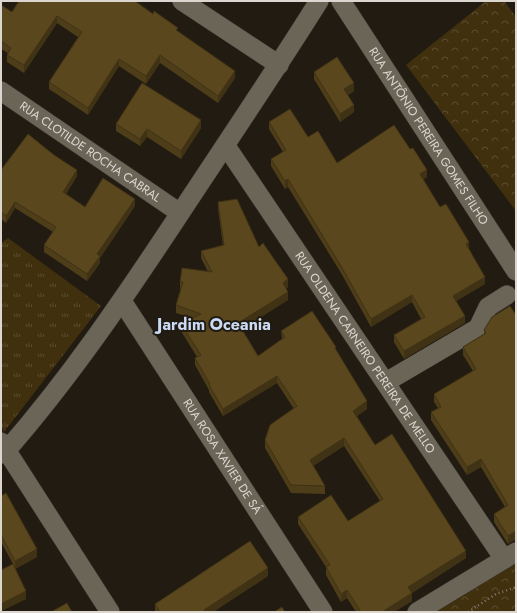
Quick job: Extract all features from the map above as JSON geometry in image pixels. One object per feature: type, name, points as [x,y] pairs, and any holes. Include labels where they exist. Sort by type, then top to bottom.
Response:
[{"type":"street","points":[[182,1],[278,65]]},
{"type":"street","points":[[110,612],[3,449],[44,408],[122,301],[226,146],[319,1]]},
{"type":"street","name":"RUA ANTÔNIO PEREIRA GOMES FILHO","points":[[341,1],[516,271]]},
{"type":"street","name":"RUA CLOTILDE ROCHA CABRAL","points":[[1,91],[180,213]]},
{"type":"street","name":"RUA OLDENA CARNEIRO PEREIRA DE MELLO","points":[[226,146],[386,382],[510,555]]},
{"type":"street","points":[[386,382],[478,328],[488,307],[507,295]]},
{"type":"street","name":"RUA ROSA XAVIER DE SÁ","points":[[122,301],[323,612]]},
{"type":"street","points":[[417,612],[510,555]]},
{"type":"path","points":[[468,612],[496,594],[516,587]]},
{"type":"green space","points":[[486,1],[504,1],[516,17],[516,211],[406,65]]},
{"type":"green space","points":[[8,238],[101,306],[4,432],[1,427],[1,243]]},
{"type":"green space","points":[[516,555],[516,612],[424,612]]},
{"type":"building","points":[[19,1],[135,1],[153,14],[154,11],[178,28],[176,30],[235,71],[218,96],[160,55],[146,76],[119,59],[88,108],[49,82],[82,32],[57,16],[24,65],[7,55],[11,48],[1,41],[1,5],[12,12]]},
{"type":"building","points":[[337,57],[354,83],[344,89],[354,105],[340,114],[314,72]]},
{"type":"building","points":[[142,83],[201,120],[181,151],[147,129],[140,139],[116,124]]},
{"type":"building","points":[[290,109],[308,137],[318,131],[337,163],[394,125],[410,149],[413,148],[427,170],[420,174],[440,207],[446,204],[469,242],[466,244],[485,277],[453,296],[465,316],[404,351],[394,335],[425,317],[412,295],[371,319],[341,266],[288,179],[285,181],[271,159],[286,150],[269,122]]},
{"type":"building","points":[[28,134],[54,155],[77,170],[63,192],[85,207],[103,178],[135,199],[97,254],[100,256],[87,274],[44,245],[56,227],[15,202],[6,216],[1,212],[1,170]]},
{"type":"building","points":[[237,199],[259,247],[263,243],[288,279],[283,283],[288,292],[238,323],[258,356],[285,337],[281,331],[312,311],[336,347],[335,348],[367,401],[353,411],[375,445],[392,434],[466,551],[408,587],[412,593],[382,612],[361,612],[347,590],[341,594],[326,567],[330,565],[298,517],[331,495],[348,521],[383,499],[344,438],[310,460],[325,486],[291,485],[265,440],[270,425],[297,406],[277,376],[223,409],[195,358],[201,355],[181,324],[201,314],[176,305],[183,282],[180,282],[182,268],[212,272],[201,251],[224,245],[218,202]]},
{"type":"building","points":[[510,306],[516,315],[516,531],[508,536],[494,514],[508,505],[481,459],[467,467],[431,412],[441,407],[434,394],[476,369],[463,347],[486,333],[484,330],[492,317]]},
{"type":"building","points":[[6,493],[37,549],[15,561],[1,535],[1,496]]},
{"type":"building","points":[[250,541],[268,568],[204,610],[205,612],[160,612],[155,604]]},
{"type":"building","points":[[13,564],[26,591],[1,604],[1,570]]},
{"type":"building","points":[[67,603],[72,612],[51,612]]},
{"type":"building","points":[[282,607],[285,612],[274,612]]},
{"type":"district","name":"Jardim Oceania","points":[[214,324]]}]
